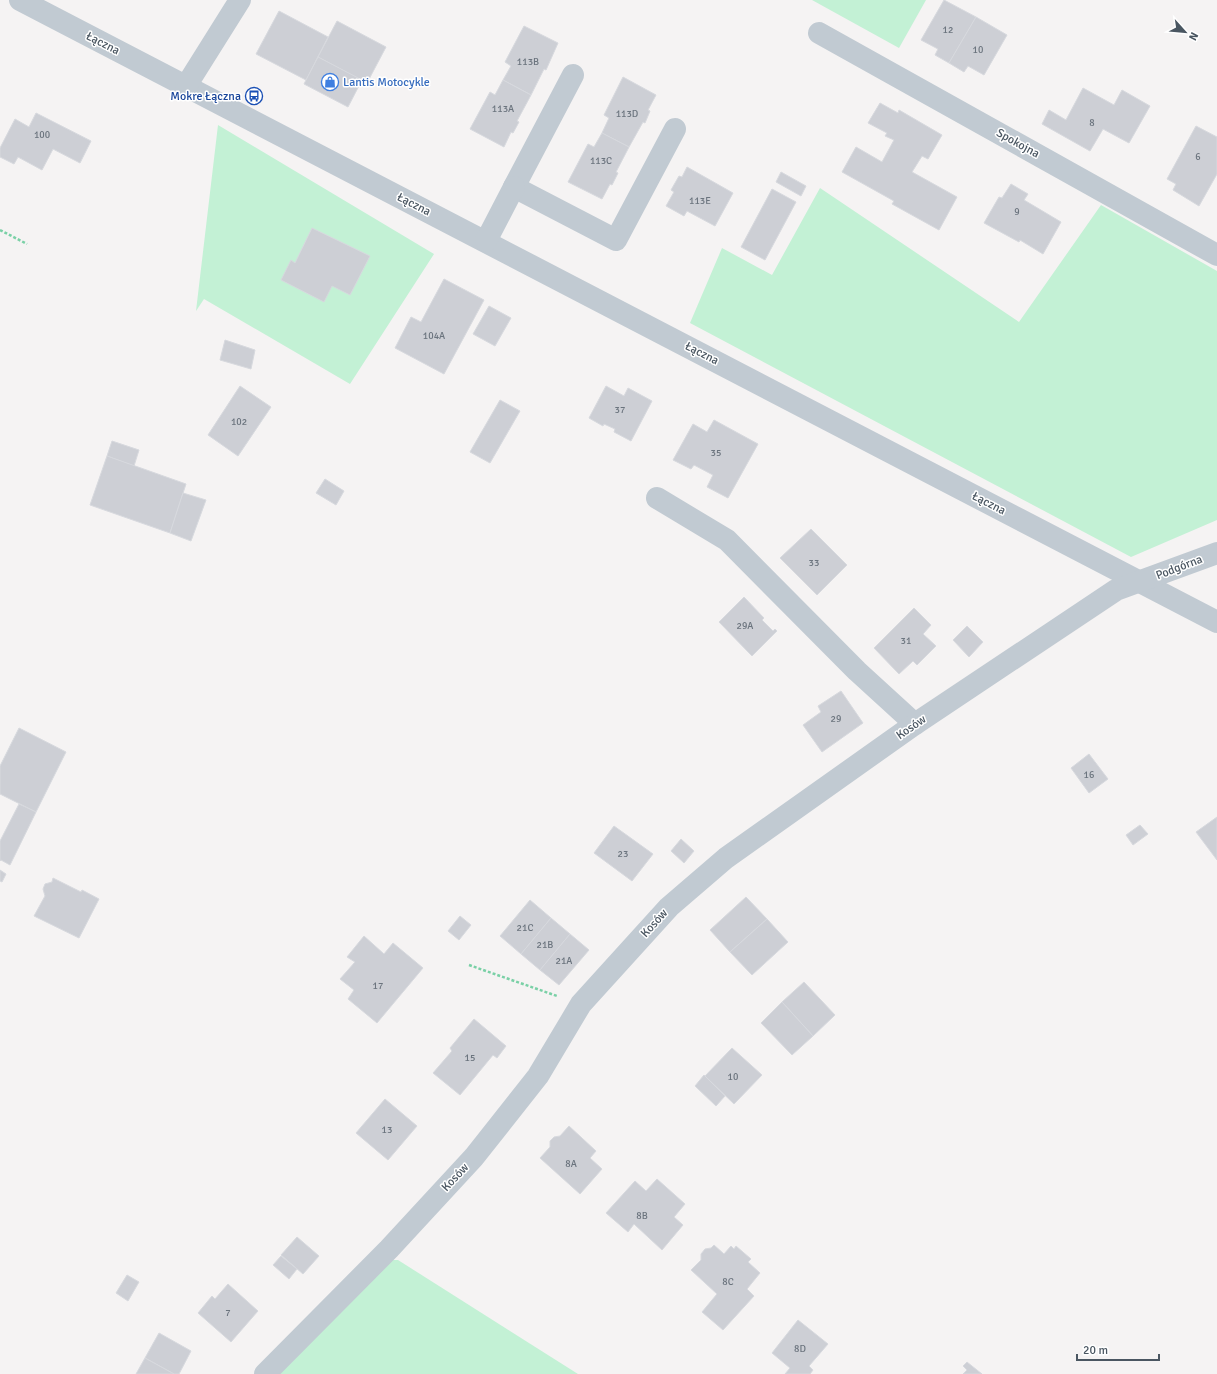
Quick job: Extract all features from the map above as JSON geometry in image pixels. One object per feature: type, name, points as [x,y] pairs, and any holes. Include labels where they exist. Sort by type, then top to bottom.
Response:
[{"type":"street","name":"Łączna","points":[[20,0],[1141,581],[1217,622]]},
{"type":"street","points":[[186,86],[240,0]]},
{"type":"street","name":"Spokojna","points":[[819,33],[1217,255]]},
{"type":"street","points":[[486,241],[573,75]]},
{"type":"street","points":[[514,187],[616,240],[675,129]]},
{"type":"street","points":[[657,498],[727,540],[857,671],[915,724]]},
{"type":"street","name":"Podgórna","points":[[1141,581],[1217,553]]},
{"type":"street","name":"Kosów","points":[[265,1374],[388,1249],[474,1157],[538,1076],[581,1004],[669,907],[726,858],[915,724],[1116,590],[1141,581]]},
{"type":"path","points":[[0,230],[27,244]]},
{"type":"path","points":[[469,965],[581,1004]]},
{"type":"green space","points":[[812,0],[926,0],[899,48]]},
{"type":"green space","points":[[218,125],[434,254],[350,384],[204,299],[196,311]]},
{"type":"green space","points":[[820,188],[1019,322],[1101,205],[1217,271],[1217,520],[1131,557],[690,323],[722,248],[772,275]]},
{"type":"green space","points":[[369,1260],[398,1260],[578,1374],[269,1374]]},
{"type":"building","points":[[944,0],[976,17],[949,63],[935,55],[938,49],[921,40]]},
{"type":"building","points":[[279,11],[328,37],[306,80],[256,54]]},
{"type":"building","points":[[976,17],[1007,35],[984,75],[968,66],[964,72],[949,63]]},
{"type":"building","points":[[337,21],[386,47],[367,83],[318,57]]},
{"type":"building","points":[[524,26],[558,43],[546,70],[544,69],[531,95],[503,80],[511,66],[505,62]]},
{"type":"building","points":[[318,57],[362,80],[348,107],[304,84]]},
{"type":"building","points":[[623,77],[656,95],[648,110],[650,111],[645,123],[643,122],[629,147],[602,133],[609,118],[604,115]]},
{"type":"building","points":[[503,80],[531,95],[517,121],[519,122],[513,133],[511,132],[504,147],[470,129],[490,92],[495,95]]},
{"type":"building","points":[[1083,88],[1114,105],[1122,90],[1150,106],[1129,143],[1103,129],[1090,151],[1042,124],[1049,110],[1066,120]]},
{"type":"building","points":[[880,103],[898,113],[899,110],[942,135],[928,159],[922,156],[912,172],[957,197],[939,230],[892,204],[894,201],[842,172],[856,147],[882,162],[894,140],[885,136],[887,133],[868,123]]},
{"type":"building","points":[[36,113],[91,141],[80,163],[53,149],[42,170],[18,157],[14,164],[0,157],[0,148],[15,119],[29,127]]},
{"type":"building","points":[[1196,126],[1217,137],[1217,174],[1199,206],[1173,190],[1176,184],[1167,179]]},
{"type":"building","points":[[602,133],[629,147],[616,172],[618,173],[612,185],[610,184],[602,199],[568,182],[588,144],[594,147]]},
{"type":"building","points":[[687,167],[733,193],[715,226],[687,211],[684,216],[666,206],[674,192],[671,190],[679,176],[682,177]]},
{"type":"building","points":[[781,172],[806,186],[801,196],[776,182]]},
{"type":"building","points":[[1011,184],[1028,194],[1024,200],[1061,222],[1043,254],[1020,240],[1019,242],[984,223],[999,197],[1002,198]]},
{"type":"building","points":[[772,189],[796,202],[765,260],[741,247]]},
{"type":"building","points":[[312,228],[370,256],[350,295],[332,286],[324,302],[281,280],[291,260],[295,263]]},
{"type":"building","points":[[444,279],[484,300],[444,374],[395,348],[411,317],[421,322]]},
{"type":"building","points":[[489,306],[511,318],[495,346],[473,334]]},
{"type":"building","points":[[225,340],[255,350],[251,369],[220,360]]},
{"type":"building","points":[[240,386],[271,407],[238,456],[208,435]]},
{"type":"building","points":[[606,386],[624,396],[628,388],[652,401],[631,441],[614,432],[615,429],[604,424],[603,426],[589,418]]},
{"type":"building","points":[[500,400],[520,411],[490,463],[470,452]]},
{"type":"building","points":[[714,420],[758,444],[728,498],[707,487],[713,475],[694,465],[691,469],[673,460],[693,424],[707,432]]},
{"type":"building","points":[[112,441],[139,450],[134,466],[107,456]]},
{"type":"building","points":[[107,456],[186,484],[170,533],[90,505]]},
{"type":"building","points":[[325,479],[344,491],[336,505],[316,493]]},
{"type":"building","points":[[183,493],[206,500],[191,541],[170,533]]},
{"type":"building","points":[[811,529],[847,565],[817,595],[780,558]]},
{"type":"building","points":[[744,597],[764,618],[762,620],[773,631],[775,629],[777,631],[752,656],[719,622]]},
{"type":"building","points":[[914,608],[931,625],[923,634],[936,646],[917,665],[913,661],[899,674],[874,648]]},
{"type":"building","points":[[967,626],[983,642],[969,657],[953,640]]},
{"type":"building","points":[[841,691],[863,723],[822,752],[803,725],[821,712],[818,706]]},
{"type":"building","points":[[19,728],[66,752],[36,812],[0,794],[0,766]]},
{"type":"building","points":[[1089,754],[1108,779],[1089,793],[1071,768]]},
{"type":"building","points":[[19,804],[36,812],[10,865],[1,860],[0,861],[0,841]]},
{"type":"building","points":[[1217,817],[1217,860],[1196,832]]},
{"type":"building","points":[[1140,825],[1148,834],[1133,845],[1126,835]]},
{"type":"building","points":[[614,826],[653,854],[632,881],[594,853]]},
{"type":"building","points":[[681,839],[694,851],[684,863],[671,851]]},
{"type":"building","points":[[0,870],[6,874],[2,882],[0,881]]},
{"type":"building","points":[[53,878],[99,899],[79,938],[34,916],[45,896],[43,889],[45,884],[52,882]]},
{"type":"building","points":[[746,897],[767,919],[730,952],[710,930]]},
{"type":"building","points":[[530,900],[551,918],[521,954],[500,936]]},
{"type":"building","points":[[460,916],[471,925],[459,940],[448,931]]},
{"type":"building","points":[[551,918],[570,934],[540,970],[521,954]]},
{"type":"building","points":[[767,919],[788,942],[752,975],[730,952]]},
{"type":"building","points":[[570,934],[589,950],[559,985],[540,970]]},
{"type":"building","points":[[364,936],[384,954],[393,943],[423,968],[377,1023],[348,999],[354,990],[340,979],[355,962],[347,957]]},
{"type":"building","points":[[804,982],[835,1015],[813,1036],[782,1002]]},
{"type":"building","points":[[782,1002],[813,1036],[792,1055],[761,1023]]},
{"type":"building","points":[[474,1019],[506,1046],[497,1058],[493,1055],[460,1095],[433,1073],[452,1051],[450,1048]]},
{"type":"building","points":[[732,1048],[762,1075],[734,1104],[705,1076]]},
{"type":"building","points":[[704,1075],[725,1096],[716,1106],[695,1086]]},
{"type":"building","points":[[385,1099],[417,1126],[388,1160],[356,1133]]},
{"type":"building","points":[[569,1126],[596,1151],[590,1158],[602,1169],[580,1194],[540,1158],[550,1147],[550,1141],[554,1137],[560,1136]]},
{"type":"building","points":[[657,1179],[685,1204],[674,1217],[683,1225],[662,1250],[634,1224],[628,1232],[606,1213],[635,1181],[646,1191]]},
{"type":"building","points":[[297,1237],[319,1256],[303,1274],[281,1255]]},
{"type":"building","points":[[714,1245],[724,1254],[731,1246],[734,1249],[736,1246],[751,1259],[748,1262],[760,1273],[747,1289],[754,1296],[723,1330],[702,1312],[717,1294],[691,1270],[701,1260],[701,1254],[705,1249],[711,1248]]},
{"type":"building","points":[[281,1256],[297,1269],[289,1279],[273,1265]]},
{"type":"building","points":[[127,1275],[139,1282],[128,1301],[116,1293]]},
{"type":"building","points":[[228,1284],[258,1311],[231,1342],[198,1313],[212,1296],[215,1299]]},
{"type":"building","points":[[798,1320],[828,1344],[809,1366],[813,1370],[810,1374],[785,1374],[790,1368],[772,1353]]},
{"type":"building","points":[[159,1333],[191,1351],[179,1374],[174,1374],[145,1358]]},
{"type":"building","points":[[145,1358],[174,1374],[136,1374]]},
{"type":"building","points":[[967,1362],[982,1374],[963,1374],[967,1370],[963,1366]]},
{"type":"place","name":"Lantis Motocykle","points":[[330,82]]},
{"type":"place","name":"Mokre Łączna","points":[[254,96]]}]
